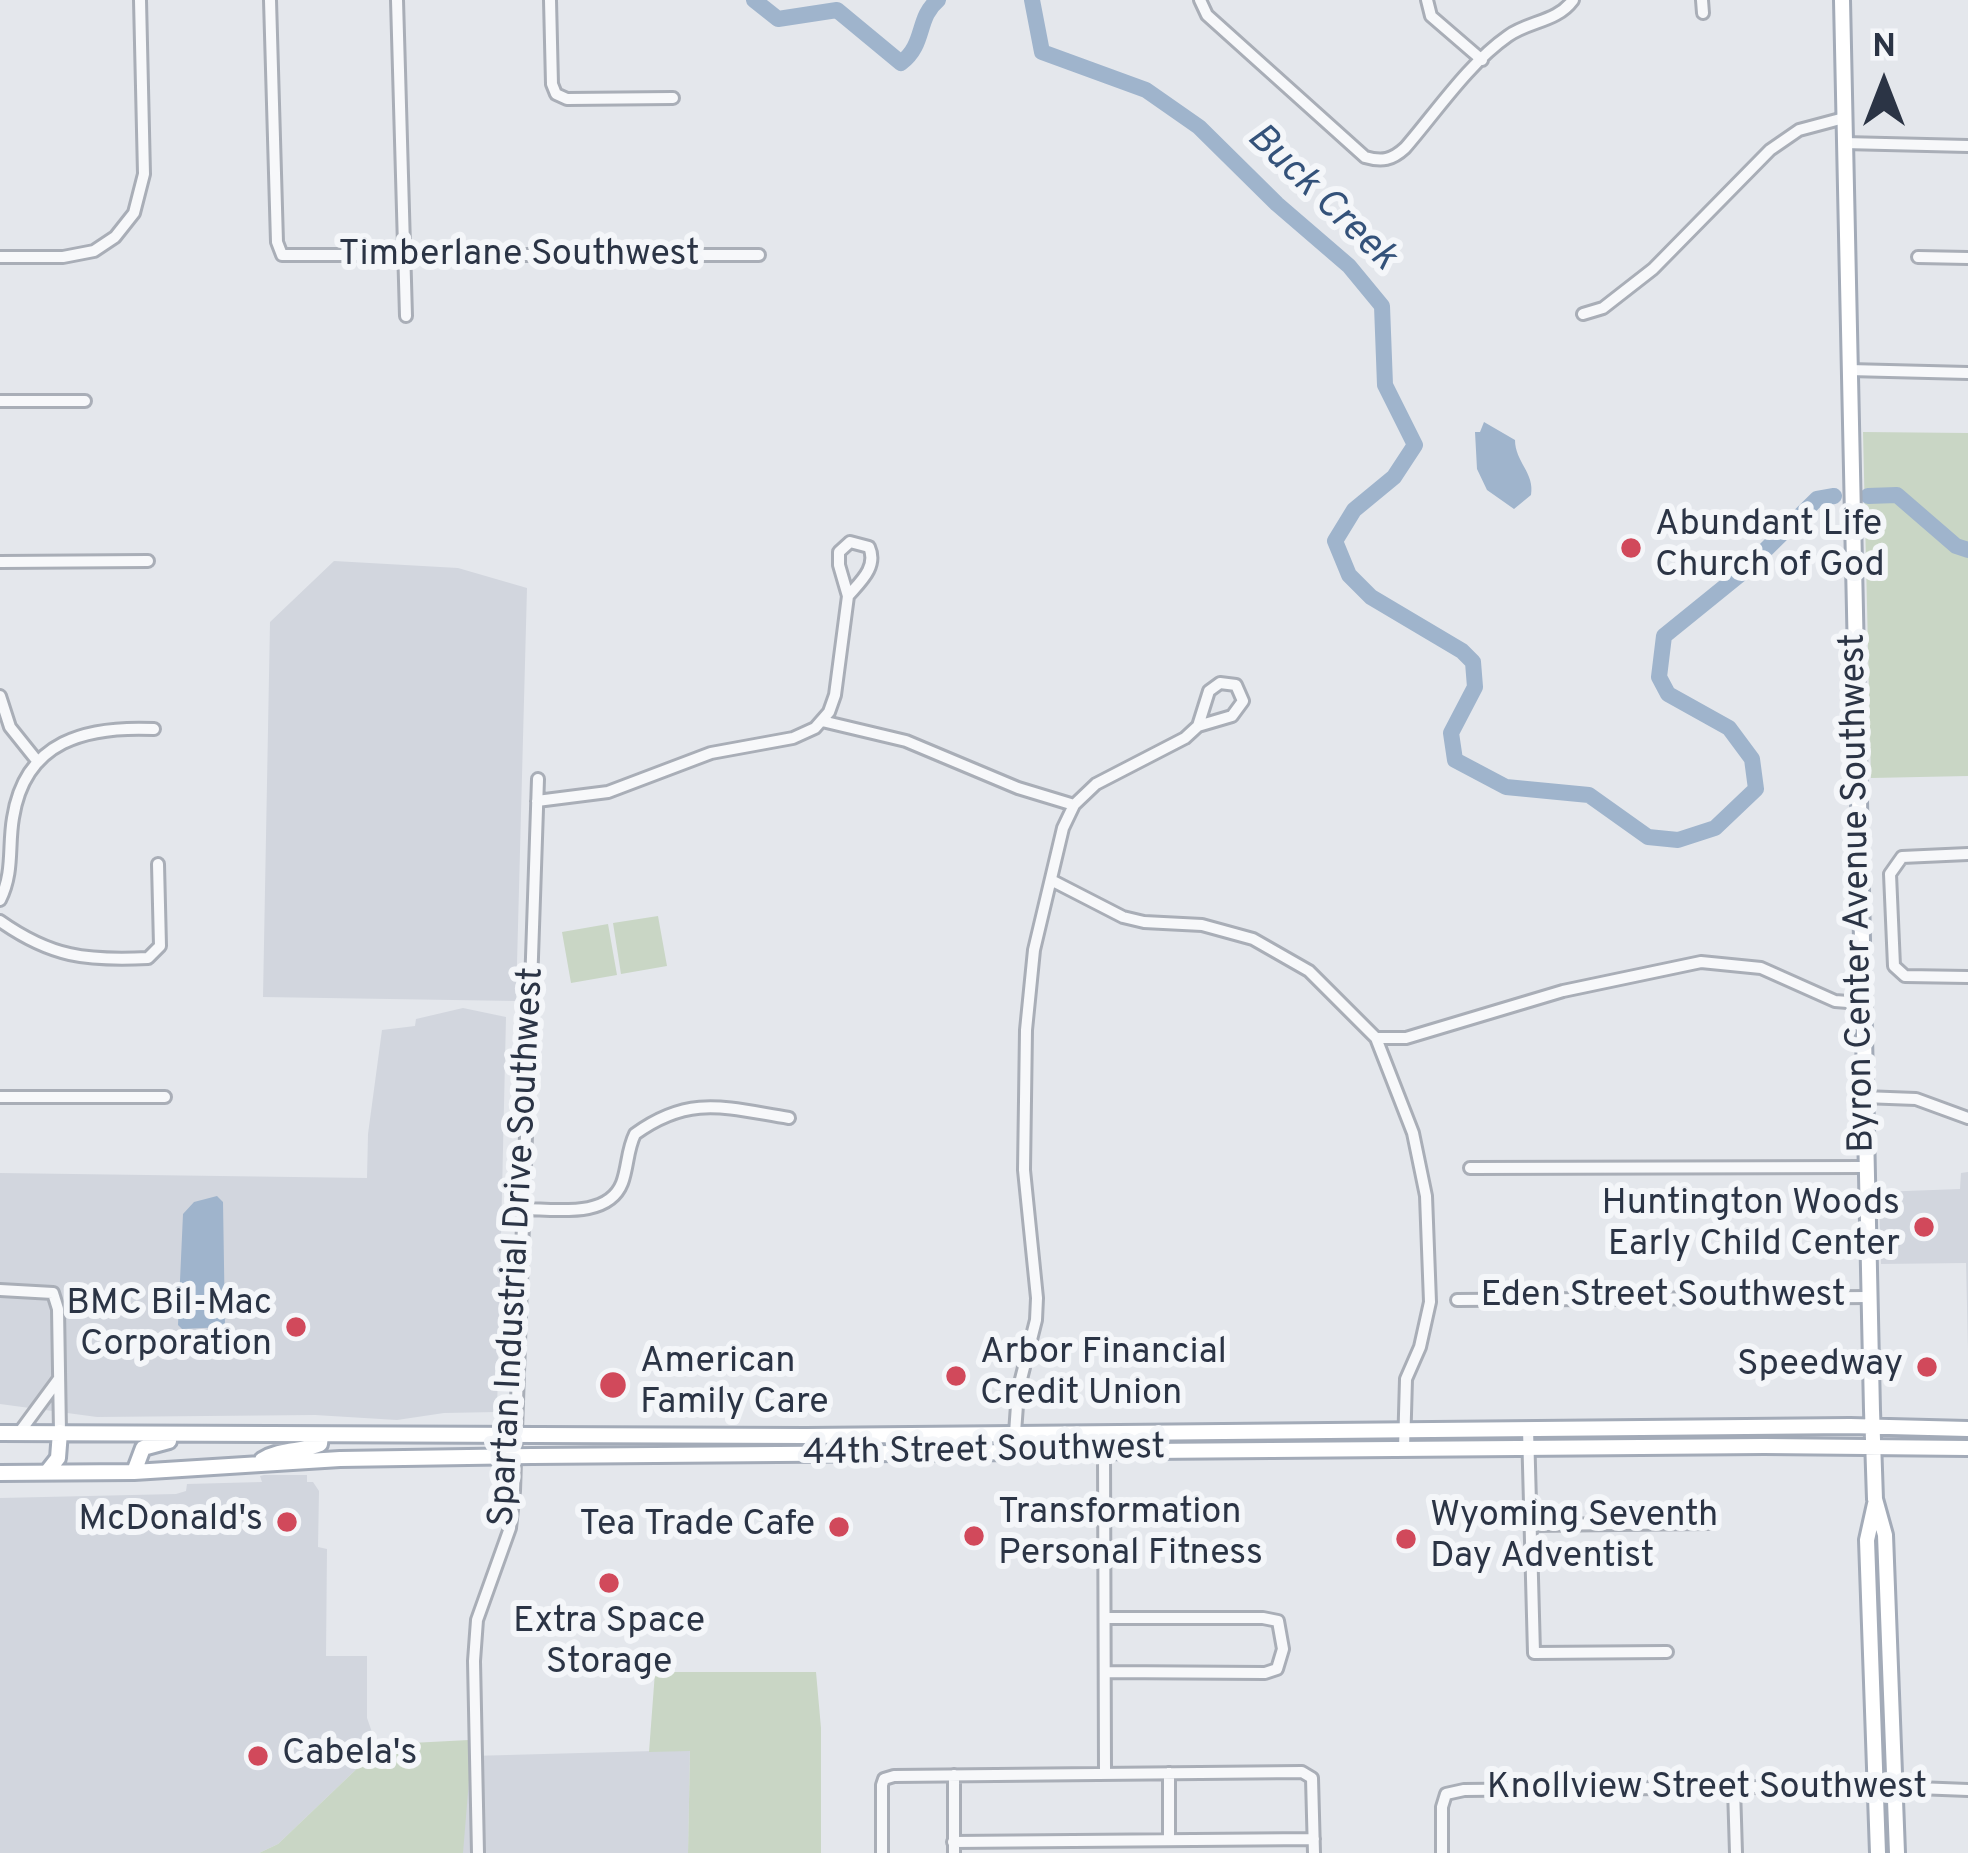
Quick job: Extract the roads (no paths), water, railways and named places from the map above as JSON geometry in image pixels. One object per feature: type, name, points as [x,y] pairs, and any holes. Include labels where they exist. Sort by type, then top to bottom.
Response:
[{"type":"main road","name":"Byron Center Avenue Southwest","points":[[1843,0],[1875,1499],[1867,1540],[1879,1853]]},
{"type":"main road","name":"44th Street Southwest","points":[[0,1433],[731,1436],[1968,1429]]},
{"type":"main road","points":[[1290,1449],[1296,1431]]},
{"type":"main road","points":[[47,1472],[58,1458],[61,1432]]},
{"type":"main road","points":[[1013,1453],[1034,1432]]},
{"type":"main road","points":[[1105,1452],[1110,1432]]},
{"type":"main road","points":[[987,1453],[1015,1433]]},
{"type":"main road","points":[[876,1453],[892,1434]]},
{"type":"main road","points":[[134,1472],[139,1453],[148,1445],[191,1436]]},
{"type":"main road","points":[[258,1463],[290,1449],[318,1446],[321,1436]]},
{"type":"main road","points":[[721,1456],[720,1444],[731,1436]]},
{"type":"main road","name":"44th Street Southwest","points":[[0,1473],[515,1457],[1968,1448]]},
{"type":"main road","name":"Byron Center Avenue Southwest","points":[[1875,1499],[1886,1535],[1897,1853]]},
{"type":"street","points":[[0,257],[81,254],[104,245],[138,206],[144,181],[140,0]]},
{"type":"street","name":"Timberlane Southwest","points":[[270,0],[279,253],[404,258],[759,255]]},
{"type":"street","points":[[397,0],[406,316]]},
{"type":"street","points":[[550,0],[556,94],[567,99],[673,98]]},
{"type":"street","points":[[1200,0],[1207,16],[1365,157],[1380,161],[1396,157],[1508,35],[1553,17],[1573,0]]},
{"type":"street","points":[[1427,0],[1431,16],[1482,60]]},
{"type":"street","points":[[1583,314],[1603,308],[1653,269],[1770,150],[1799,130],[1844,118]]},
{"type":"street","points":[[1844,143],[1968,146]]},
{"type":"street","points":[[1918,257],[1968,258]]},
{"type":"street","points":[[1849,370],[1968,373]]},
{"type":"street","points":[[0,401],[85,400]]},
{"type":"street","points":[[537,801],[608,792],[711,752],[802,735],[822,721],[835,695],[848,596],[838,558],[842,547],[855,542],[869,547],[872,559],[866,575],[848,596]]},
{"type":"street","points":[[0,562],[148,561]]},
{"type":"street","points":[[1015,1433],[1018,1391],[1036,1320],[1024,1170],[1026,1030],[1034,950],[1063,828],[1074,805],[1096,784],[1185,738],[1198,726],[1232,716],[1241,708],[1241,692],[1235,685],[1220,683],[1209,691],[1198,726]]},
{"type":"street","points":[[0,696],[10,728],[38,762]]},
{"type":"street","points":[[822,721],[906,740],[1018,788],[1074,805]]},
{"type":"street","points":[[0,900],[10,873],[16,801],[38,762],[87,732],[154,729]]},
{"type":"street","name":"Spartan Industrial Drive Southwest","points":[[478,1853],[475,1641],[482,1599],[510,1528],[515,1457],[538,779]]},
{"type":"street","points":[[1968,854],[1912,855],[1894,863],[1890,874],[1894,966],[1905,976],[1968,977]]},
{"type":"street","points":[[0,921],[33,944],[63,955],[148,958],[160,946],[158,864]]},
{"type":"street","points":[[1051,880],[1124,917],[1202,925],[1253,939],[1309,971],[1376,1038],[1413,1133],[1426,1196],[1430,1302],[1420,1347],[1406,1379],[1404,1449]]},
{"type":"street","points":[[1376,1038],[1406,1038],[1563,991],[1702,962],[1761,968],[1835,1001],[1861,1003]]},
{"type":"street","points":[[1864,1097],[1897,1095],[1968,1118]]},
{"type":"street","points":[[0,1097],[165,1097]]},
{"type":"street","points":[[522,1209],[594,1207],[612,1198],[621,1188],[634,1134],[667,1113],[715,1106],[789,1118]]},
{"type":"street","points":[[1470,1168],[1865,1167]]},
{"type":"street","points":[[0,1290],[53,1294],[58,1309],[61,1432]]},
{"type":"street","name":"Eden Street Southwest","points":[[1457,1300],[1869,1297]]},
{"type":"street","points":[[19,1433],[60,1377]]},
{"type":"street","points":[[1528,1429],[1534,1652],[1667,1652]]},
{"type":"street","points":[[1105,1452],[1106,1774]]},
{"type":"street","points":[[1530,1525],[1709,1523]]},
{"type":"street","points":[[1106,1618],[1278,1621],[1283,1649],[1277,1669],[1265,1673],[1106,1672]]},
{"type":"street","points":[[882,1853],[884,1779],[1302,1772],[1310,1775],[1314,1853]]},
{"type":"street","points":[[1169,1773],[1169,1840]]},
{"type":"street","points":[[955,1775],[954,1848],[1099,1848],[1169,1840],[1314,1839]]},
{"type":"street","points":[[1734,1788],[1736,1853]]},
{"type":"street","name":"Knollview Street Southwest","points":[[1442,1853],[1445,1794],[1464,1790],[1968,1790]]},
{"type":"water","points":[[1484,422],[1515,440],[1530,480],[1531,495],[1514,509],[1487,490],[1477,469],[1475,432],[1480,432]]},
{"type":"water","points":[[217,1196],[223,1202],[225,1327],[182,1329],[178,1325],[183,1214],[194,1202]]},
{"type":"waterway","name":"Buck Creek","points":[[754,0],[778,19],[837,10],[901,63],[914,48],[926,15],[938,0]]},
{"type":"waterway","name":"Buck Creek","points":[[1032,0],[1042,52],[1146,90],[1199,127],[1349,266],[1382,306],[1385,385],[1415,445],[1394,477],[1354,510],[1335,541],[1349,575],[1371,597],[1473,662],[1475,687],[1451,733],[1455,760],[1506,787],[1589,795],[1648,837],[1678,840],[1715,828],[1756,789],[1752,759],[1729,728],[1668,694],[1659,677],[1664,636],[1743,572],[1817,499],[1834,496]]},
{"type":"waterway","name":"Buck Creek","points":[[1868,496],[1897,495],[1956,546],[1968,550]]},
{"type":"place","name":"Abundant Life Church of God","points":[[1631,548]]},
{"type":"place","name":"Huntington Woods Early Child Center","points":[[1924,1227]]},
{"type":"place","name":"BMC Bil-Mac Corporation","points":[[296,1327]]},
{"type":"place","name":"Speedway","points":[[1927,1367]]},
{"type":"place","name":"Arbor Financial Credit Union","points":[[956,1376]]},
{"type":"place","name":"American Family Care","points":[[613,1385]]},
{"type":"place","name":"McDonald's","points":[[287,1522]]},
{"type":"place","name":"Tea Trade Cafe","points":[[839,1527]]},
{"type":"place","name":"Transformation Personal Fitness","points":[[974,1536]]},
{"type":"place","name":"Wyoming Seventh Day Adventist","points":[[1406,1539]]},
{"type":"place","name":"Extra Space Storage","points":[[609,1583]]},
{"type":"place","name":"Cabela's","points":[[258,1756]]}]
